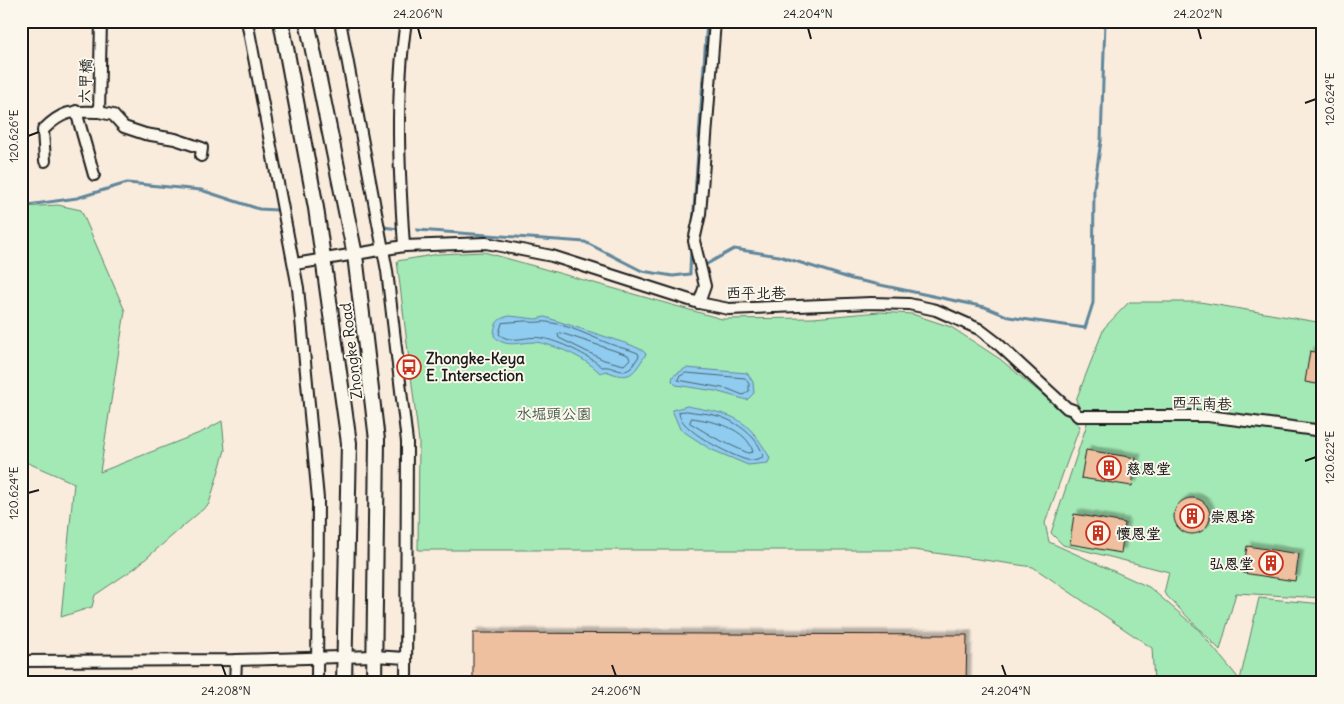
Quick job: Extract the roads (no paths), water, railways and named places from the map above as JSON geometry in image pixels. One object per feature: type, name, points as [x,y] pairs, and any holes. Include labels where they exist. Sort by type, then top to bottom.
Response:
[{"type":"street","name":"六甲橋","points":[[101,21],[99,112],[113,115],[124,127],[145,134],[175,139],[202,148],[201,156]]},
{"type":"street","points":[[247,21],[295,264],[318,499],[317,683]]},
{"type":"street","name":"Zhongke Road","points":[[281,21],[316,208],[349,443],[343,657],[344,683]]},
{"type":"street","name":"Zhongke Road","points":[[307,21],[355,255],[377,440],[374,683]]},
{"type":"street","points":[[340,21],[387,271],[407,442],[406,683]]},
{"type":"street","points":[[404,246],[399,152],[401,58],[406,21]]},
{"type":"street","points":[[699,303],[706,286],[694,241],[700,214],[715,21]]},
{"type":"street","points":[[76,111],[94,174]]},
{"type":"street","points":[[45,161],[43,130],[58,116],[76,111],[99,112]]},
{"type":"street","name":"西平北巷","points":[[295,264],[404,246],[486,243],[552,256],[699,303],[729,309],[870,303],[909,304],[936,310],[979,329],[1078,416]]},
{"type":"street","name":"西平南巷","points":[[1078,416],[1208,416],[1323,431]]},
{"type":"street","points":[[21,661],[236,660],[374,656],[406,658]]},
{"type":"street","points":[[235,683],[236,660]]},
{"type":"water","points":[[510,316],[536,319],[545,317],[631,345],[646,354],[638,367],[626,376],[606,371],[600,373],[581,358],[556,347],[535,342],[510,344],[499,340],[494,336],[496,324],[502,318]]},
{"type":"water","points":[[686,368],[747,373],[753,382],[754,393],[747,400],[715,391],[676,385],[672,381],[673,376]]},
{"type":"water","points":[[687,406],[737,419],[753,433],[761,444],[770,458],[768,463],[748,465],[710,449],[680,429],[672,410]]},
{"type":"waterway","points":[[693,224],[707,21]]},
{"type":"waterway","points":[[707,264],[734,249],[779,256],[852,279],[985,307],[1009,317],[1085,328],[1093,303],[1094,188],[1101,141],[1105,21]]},
{"type":"waterway","points":[[21,206],[77,198],[127,183],[201,190],[259,209],[277,210]]},
{"type":"waterway","points":[[384,227],[398,229]]},
{"type":"waterway","points":[[417,230],[585,242],[642,271],[673,276],[690,274]]},
{"type":"waterway","points":[[690,273],[691,247]]},
{"type":"place","name":"Zhongke-Keya E. Intersection","points":[[409,367]]},
{"type":"place","name":"慈恩堂","points":[[1109,468]]},
{"type":"place","name":"崇恩塔","points":[[1192,516]]},
{"type":"place","name":"懷恩堂","points":[[1098,533]]},
{"type":"place","name":"弘恩堂","points":[[1271,563]]},
{"type":"park label","name":"水堀頭公園","points":[[554,413]]}]
